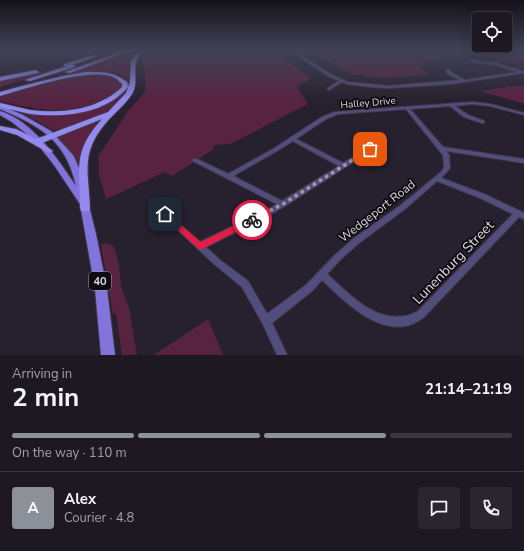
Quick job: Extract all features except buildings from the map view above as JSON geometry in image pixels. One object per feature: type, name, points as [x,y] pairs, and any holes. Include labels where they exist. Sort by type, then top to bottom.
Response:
[{"type":"highway","points":[[0,79],[56,68]]},
{"type":"highway","points":[[0,89],[68,68]]},
{"type":"highway","points":[[0,94],[81,68]]},
{"type":"highway","points":[[85,208],[84,154],[88,143],[97,130],[129,94],[133,87],[132,68]]},
{"type":"highway","points":[[0,94],[61,78],[85,74],[114,75],[125,82],[125,87],[114,98],[89,107],[72,111],[57,113],[32,112],[0,106]]},
{"type":"highway","points":[[39,141],[108,115],[118,106]]},
{"type":"highway","points":[[0,128],[28,137],[49,151]]},
{"type":"main road","name":"40","points":[[0,106],[33,122],[53,136],[70,157],[76,170],[101,289],[108,355]]},
{"type":"main road","name":"40","points":[[0,113],[22,125],[49,151],[85,208]]},
{"type":"street","points":[[317,68],[342,81],[379,87],[465,81],[523,72]]},
{"type":"street","points":[[508,68],[523,72]]},
{"type":"street","points":[[448,70],[449,73],[465,81]]},
{"type":"street","points":[[328,89],[342,81]]},
{"type":"street","points":[[450,104],[466,116],[482,122]]},
{"type":"street","name":"Halley Drive","points":[[229,176],[293,139],[329,115],[348,112],[450,104],[481,104],[524,114]]},
{"type":"street","name":"Wedgeport Road","points":[[266,321],[289,305],[309,288],[338,257],[356,241],[403,207],[447,168],[446,155],[442,149],[407,108]]},
{"type":"street","points":[[293,139],[342,165]]},
{"type":"street","points":[[200,246],[283,204],[342,165],[370,149],[374,141]]},
{"type":"street","points":[[442,149],[524,161]]},
{"type":"street","points":[[195,160],[283,204]]},
{"type":"street","points":[[436,179],[521,215]]},
{"type":"street","points":[[165,214],[245,284],[266,321],[282,355]]},
{"type":"street","name":"Lunenburg Street","points":[[322,275],[371,315],[387,321],[409,321],[420,315],[521,215]]},
{"type":"shaded area","points":[[64,68],[0,87],[0,81]]},
{"type":"shaded area","points":[[83,68],[130,68],[131,84],[126,94],[114,107],[101,114],[65,128],[53,130],[15,109],[52,115],[100,106],[118,97],[127,87],[128,82],[122,76],[113,72],[101,71],[62,76],[43,81]]},
{"type":"shaded area","points":[[144,68],[296,68],[311,78],[297,87],[308,104],[230,144],[216,145],[212,147],[214,149],[172,176],[165,172],[106,199],[99,175],[98,157],[128,111],[145,92]]},
{"type":"shaded area","points":[[340,68],[420,68],[430,75],[382,78],[351,74]]},
{"type":"shaded area","points":[[88,74],[112,77],[123,85],[116,93],[107,99],[85,107],[73,109],[40,109],[0,101],[0,96],[45,82]]},
{"type":"shaded area","points":[[493,79],[510,87],[524,85],[524,104],[480,91],[508,87]]},
{"type":"shaded area","points":[[108,116],[91,135],[82,154],[80,171],[67,148],[57,137]]},
{"type":"shaded area","points":[[106,243],[114,247],[119,264],[121,286],[129,308],[137,355],[122,355],[116,313],[113,315],[101,245]]},
{"type":"shaded area","points":[[208,319],[223,355],[154,355]]},
{"type":"way so far","points":[[252,220],[283,204],[342,165],[370,149]]},
{"type":"route","points":[[165,214],[174,224],[200,246],[252,220]]}]
